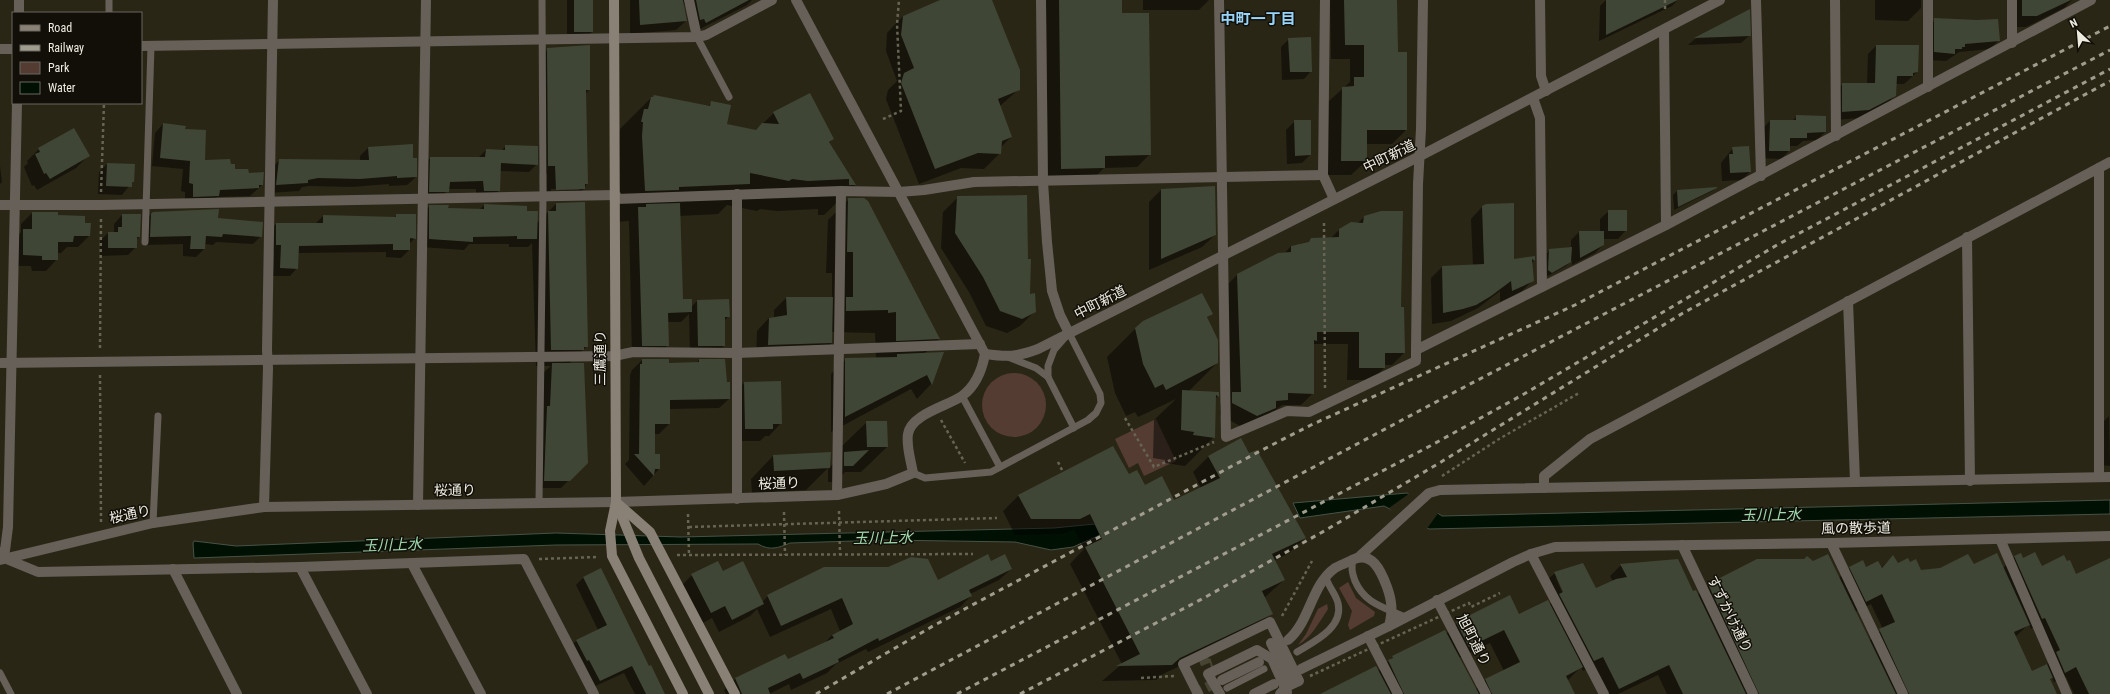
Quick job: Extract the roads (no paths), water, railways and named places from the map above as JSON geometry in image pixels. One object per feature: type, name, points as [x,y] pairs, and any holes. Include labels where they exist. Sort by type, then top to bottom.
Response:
[{"type":"main road","name":"三鷹通り","points":[[614,0],[613,39],[616,197],[614,356],[616,502],[639,558],[709,694]]},
{"type":"main road","points":[[683,694],[612,556],[610,531],[616,502],[650,532],[735,694]]},
{"type":"street","points":[[19,0],[19,12]]},
{"type":"street","points":[[264,507],[268,360],[273,0]]},
{"type":"street","points":[[418,505],[419,358],[426,0]]},
{"type":"street","points":[[689,0],[697,37]]},
{"type":"street","points":[[146,46],[425,40],[697,37],[706,35],[772,0]]},
{"type":"street","points":[[796,0],[985,354],[982,368],[976,380],[962,396],[913,423],[908,432],[907,442],[913,473]]},
{"type":"street","points":[[1042,0],[1043,182],[1052,291],[1060,315],[1069,333]]},
{"type":"street","points":[[1219,0],[1226,437],[1287,411],[1309,412],[1416,361],[1418,184],[1420,156],[1423,0]]},
{"type":"street","points":[[1325,0],[1323,175],[1334,199]]},
{"type":"street","points":[[1540,0],[1541,76],[1546,91]]},
{"type":"street","name":"中町新道","points":[[985,354],[1007,357],[1023,355],[1069,333],[1420,156],[1720,0]]},
{"type":"street","points":[[1756,0],[1761,176]]},
{"type":"street","points":[[1835,0],[1836,136]]},
{"type":"street","points":[[1928,0],[1928,87]]},
{"type":"street","points":[[2012,0],[2012,43]]},
{"type":"street","points":[[1416,350],[1761,176],[2092,0]]},
{"type":"street","points":[[1664,30],[1666,225]]},
{"type":"street","points":[[0,49],[12,49]]},
{"type":"street","points":[[1533,98],[1540,118],[1542,287]]},
{"type":"street","points":[[17,104],[8,527],[1,556],[38,572],[300,567],[524,559],[594,694]]},
{"type":"street","points":[[1544,488],[1544,476],[1590,438],[2110,162]]},
{"type":"street","points":[[2099,168],[2099,478]]},
{"type":"street","points":[[0,205],[101,205],[270,200],[422,198],[616,197],[841,191],[899,192],[924,190],[974,182],[1043,182],[1221,176],[1323,175]]},
{"type":"street","points":[[837,495],[841,191]]},
{"type":"street","points":[[737,194],[737,498]]},
{"type":"street","points":[[1967,237],[1970,481]]},
{"type":"street","points":[[1848,300],[1855,481]]},
{"type":"street","points":[[0,364],[100,361],[614,356],[637,352],[736,353],[839,348],[980,344]]},
{"type":"street","name":"桜通り","points":[[1,556],[153,523],[264,507],[616,502],[837,495],[886,484],[913,473]]},
{"type":"street","points":[[1288,640],[1296,632],[1326,578],[1335,569],[1356,558],[1428,493],[1440,490],[1855,481],[1970,481],[2110,477]]},
{"type":"street","points":[[2000,539],[2067,694]]},
{"type":"street","name":"風の散歩道","points":[[1302,669],[1531,554],[1555,547],[2000,539],[2109,539]]},
{"type":"street","points":[[1831,543],[1903,694]]},
{"type":"street","name":"すずかけ通り","points":[[1682,545],[1753,694]]},
{"type":"street","points":[[1531,554],[1604,694]]},
{"type":"street","points":[[1356,558],[1366,557],[1376,566],[1386,585],[1392,604],[1389,626]]},
{"type":"street","points":[[412,564],[481,694]]},
{"type":"street","points":[[300,567],[366,694]]},
{"type":"street","points":[[173,569],[237,694]]},
{"type":"street","name":"旭町通り","points":[[1437,600],[1486,694]]},
{"type":"street","points":[[1200,694],[1183,664],[1270,622],[1289,690]]},
{"type":"street","points":[[1368,636],[1398,694]]},
{"type":"street","points":[[1271,643],[1289,690]]},
{"type":"street","points":[[1261,665],[1220,689],[1208,674],[1258,650],[1272,658],[1289,690]]},
{"type":"street","points":[[1254,694],[1266,691],[1274,684]]},
{"type":"lane","points":[[109,0],[109,12]]},
{"type":"lane","points":[[540,503],[544,197],[542,0]]},
{"type":"lane","points":[[697,37],[729,97]]},
{"type":"lane","points":[[145,242],[146,46]]},
{"type":"lane","points":[[913,473],[925,478],[972,475],[991,472],[1074,428],[1088,420],[1096,413],[1101,403],[1100,394],[1069,333],[1054,350],[1048,366],[1048,377]]},
{"type":"lane","points":[[1007,357],[1036,368],[1048,377],[1074,428]]},
{"type":"lane","points":[[962,396],[1000,467]]},
{"type":"lane","points":[[153,523],[158,416]]},
{"type":"lane","points":[[1356,558],[1351,568],[1359,589],[1366,599],[1405,617]]},
{"type":"lane","points":[[1297,652],[1317,640],[1332,628],[1335,622],[1338,603],[1326,578]]},
{"type":"lane","points":[[0,674],[11,694]]},
{"type":"water","name":"玉川上水","points":[[1407,493],[1442,516],[2110,500],[2110,514],[1429,529],[1384,506],[1300,518],[1293,503]]},
{"type":"water","name":"玉川上水","points":[[1095,524],[1100,535],[1073,547],[1051,550],[1015,542],[886,540],[790,543],[774,548],[766,548],[758,544],[556,545],[194,558],[193,543],[194,541],[236,546],[556,533],[681,537],[1054,528]]},
{"type":"tunnel","points":[[1202,655],[1206,665],[1212,663]]},
{"type":"tunnel","points":[[1193,694],[1220,681]]},
{"type":"railway","points":[[816,694],[933,626],[1262,450],[1311,425],[1575,305],[2110,26]]},
{"type":"railway","points":[[887,694],[1451,394],[2110,50]]},
{"type":"railway","points":[[957,694],[1430,446],[1524,394],[1777,245],[2110,69]]},
{"type":"railway","points":[[1020,694],[1202,599],[1326,530],[1441,462],[1683,313],[2110,81]]},
{"type":"district","name":"中町一丁目","points":[[1258,19]]}]
